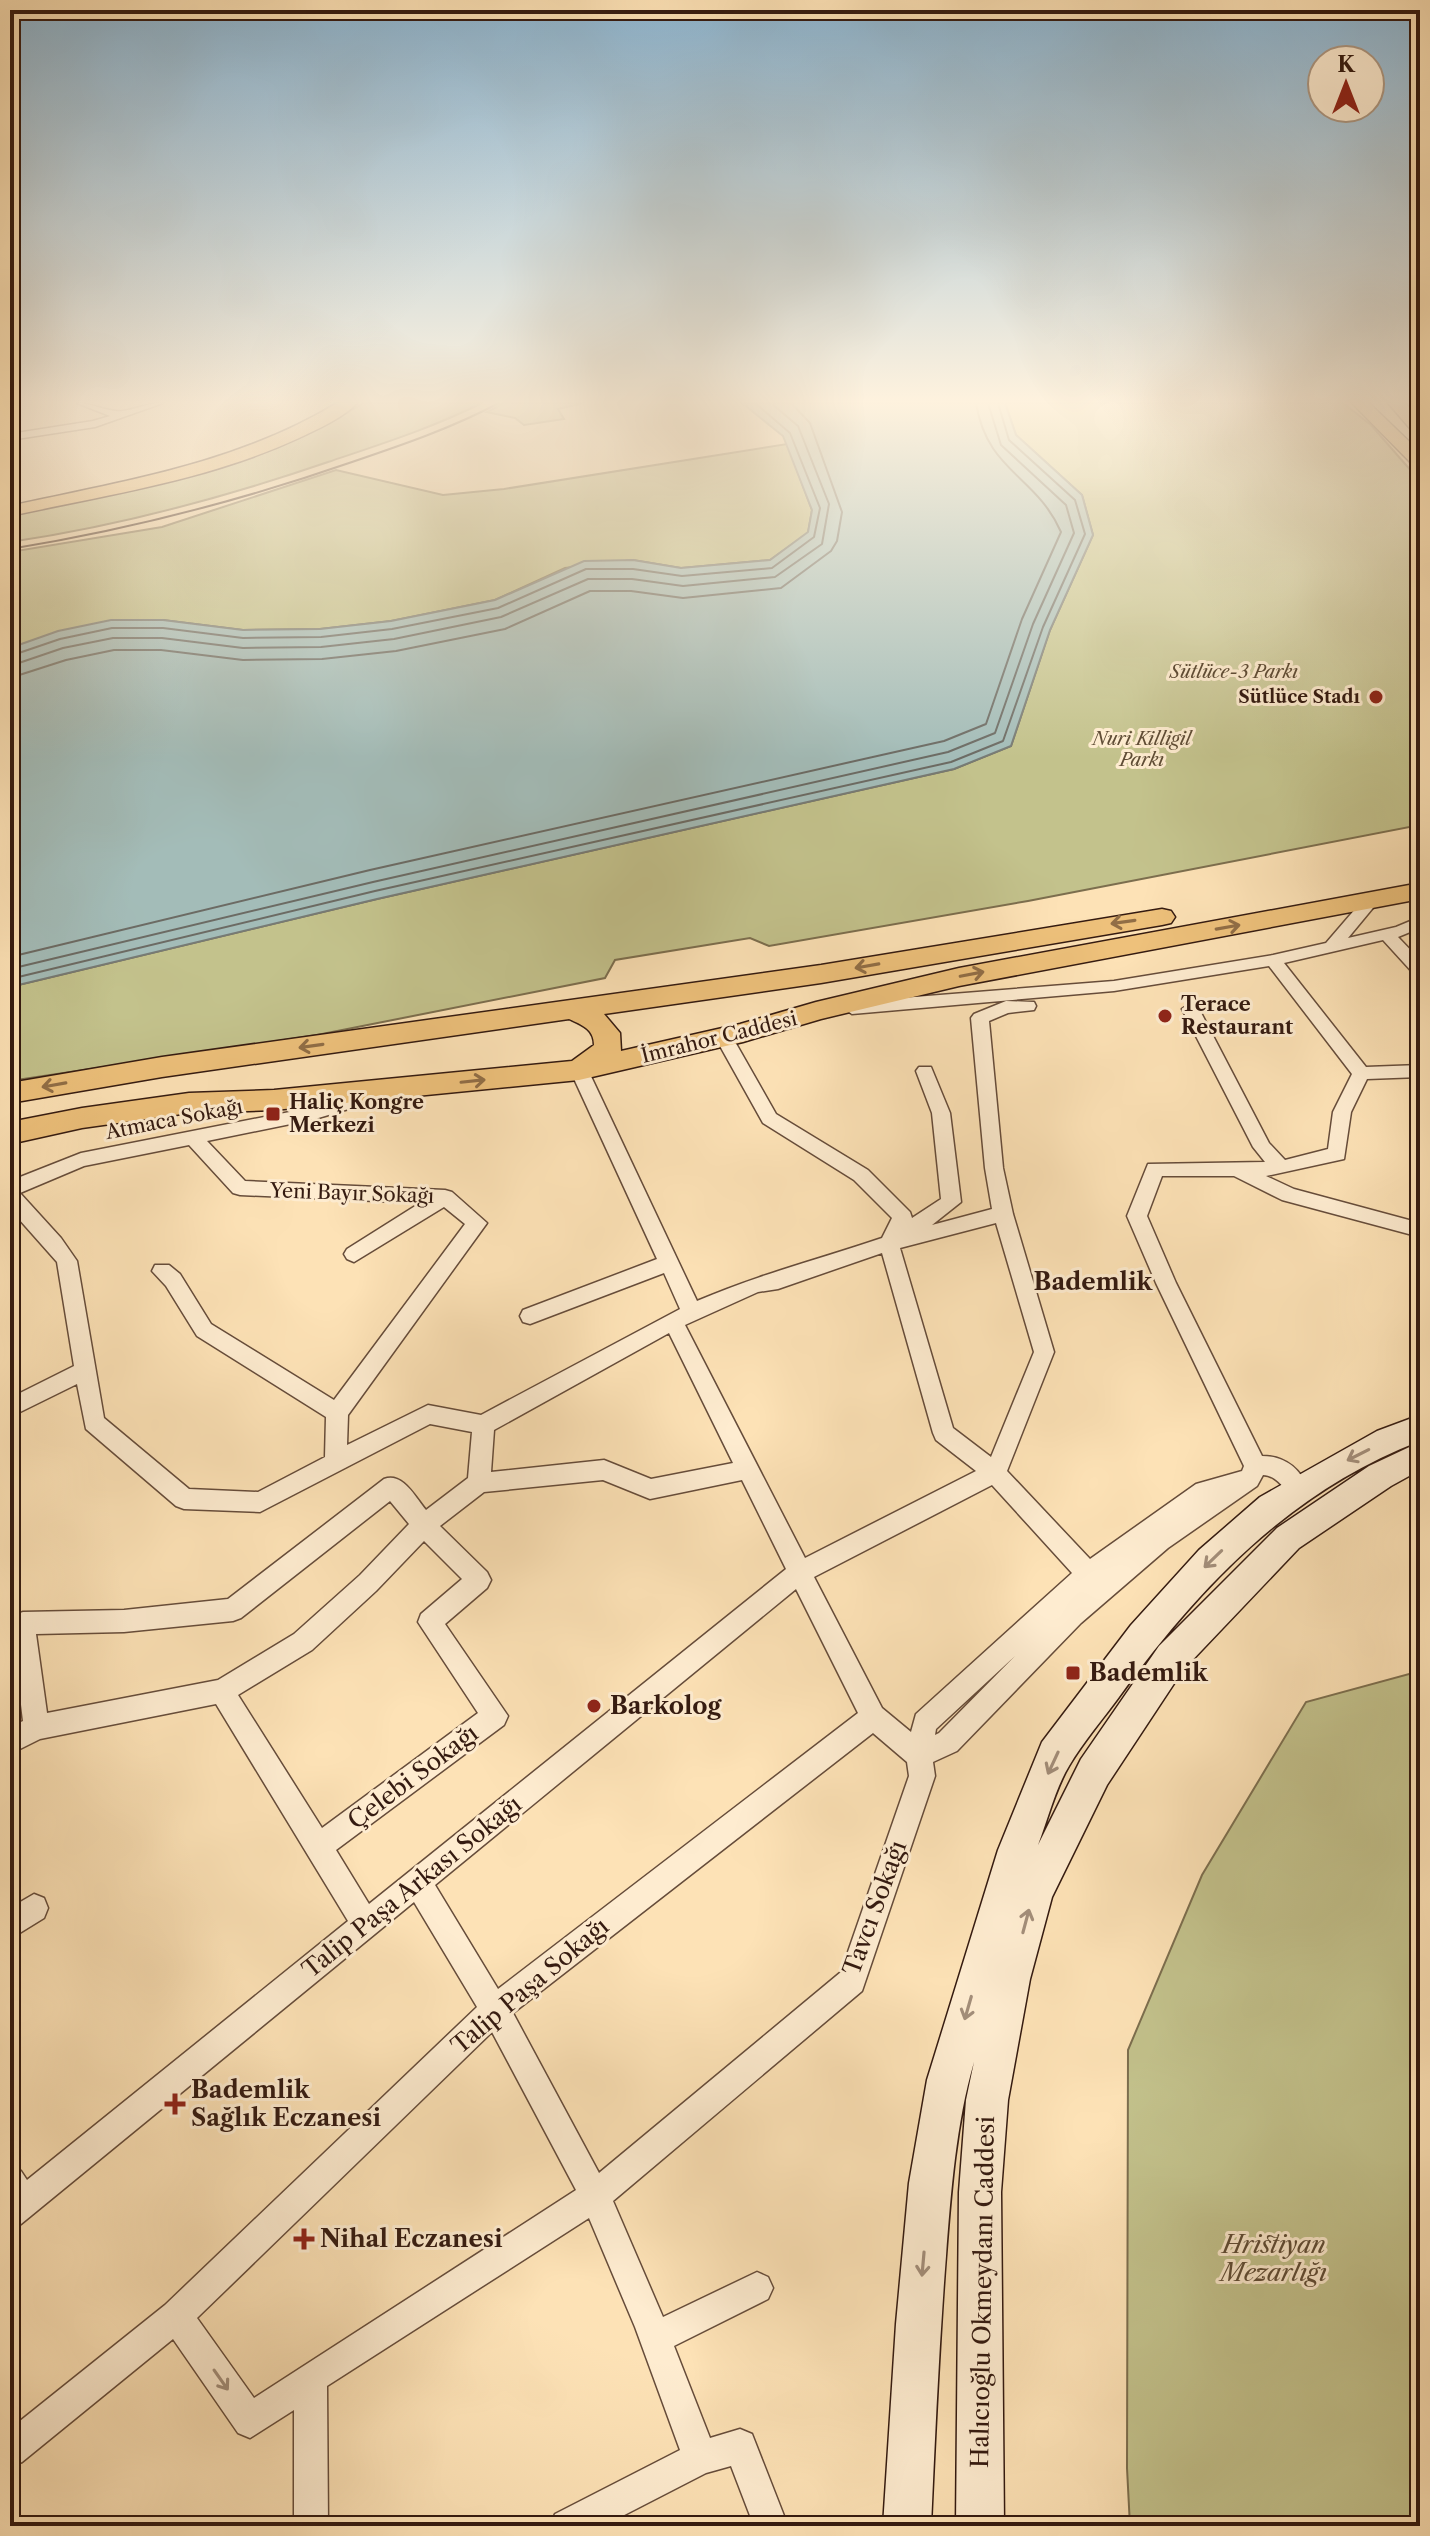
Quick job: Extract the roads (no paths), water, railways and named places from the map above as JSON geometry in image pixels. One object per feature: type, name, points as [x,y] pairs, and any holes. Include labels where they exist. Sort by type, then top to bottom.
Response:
[{"type":"main road","name":"İmrahor Caddesi","points":[[10,1093],[162,1067],[821,974],[1219,909],[1420,868]]},
{"type":"main road","name":"İmrahor Caddesi","points":[[10,1133],[82,1118],[189,1103],[274,1100],[579,1070],[1005,968],[1369,903],[1420,891]]},
{"type":"main road","points":[[570,1008],[605,1027],[610,1037],[608,1049],[579,1070]]},
{"type":"main road","points":[[389,1035],[367,1055],[360,1068],[366,1079],[395,1089]]},
{"type":"main road","name":"Halıcıoğlu Okmeydanı Caddesi","points":[[907,2526],[918,2324],[930,2183],[948,2080],[1017,1850],[1055,1755],[1143,1636],[1278,1492],[1420,1428]]},
{"type":"main road","name":"Halıcıoğlu Okmeydanı Caddesi","points":[[1278,1492],[1420,1455]]},
{"type":"main road","name":"Halıcıoğlu Okmeydanı Caddesi","points":[[980,2526],[980,2192],[987,2100],[1010,1979],[1034,1892],[1094,1772],[1171,1658],[1278,1547],[1278,1492]]},
{"type":"street","points":[[1332,946],[1369,903]]},
{"type":"street","points":[[816,1011],[1114,986],[1273,960],[1386,934],[1420,922]]},
{"type":"street","points":[[1386,934],[1420,970]]},
{"type":"street","points":[[1273,960],[1361,1073]]},
{"type":"street","points":[[995,1473],[1044,1352],[1003,1214],[994,1168],[980,1018],[1006,1007],[1075,1002],[1062,989]]},
{"type":"street","points":[[1191,1009],[1262,1147],[1280,1167]]},
{"type":"street","points":[[724,1037],[769,1118],[861,1175],[903,1217],[889,1243],[944,1433],[995,1473],[1088,1574]]},
{"type":"street","points":[[579,1070],[669,1263],[683,1316],[749,1469],[800,1572],[873,1717],[919,1755],[948,1742],[1073,1615],[1160,1541],[1278,1492],[1166,1283],[1137,1216],[1155,1169],[1238,1171],[1280,1167],[1337,1154],[1342,1112],[1361,1073]]},
{"type":"street","points":[[889,1243],[951,1202],[941,1113],[925,1071]]},
{"type":"street","points":[[1361,1073],[1420,1071]]},
{"type":"street","name":"Atmaca Sokağı","points":[[10,1191],[81,1160],[315,1113],[395,1089]]},
{"type":"street","name":"Yeni Bayır Sokağı","points":[[193,1138],[240,1188],[445,1197],[477,1223],[337,1413]]},
{"type":"street","points":[[1238,1171],[1289,1195],[1420,1230]]},
{"type":"street","points":[[10,1191],[16,1205],[60,1248],[67,1261],[94,1422],[184,1499],[260,1502],[428,1414],[483,1425],[683,1316],[755,1285],[778,1281],[889,1243],[1003,1214]]},
{"type":"street","points":[[354,1254],[445,1197]]},
{"type":"street","points":[[530,1316],[669,1263]]},
{"type":"street","points":[[162,1271],[173,1280],[204,1330],[337,1413],[336,1464]]},
{"type":"street","points":[[10,1408],[84,1371]]},
{"type":"street","points":[[479,1483],[483,1425]]},
{"type":"street","points":[[10,1741],[36,1727],[222,1691],[303,1642],[368,1583],[424,1525],[479,1483],[604,1470],[650,1489],[749,1469]]},
{"type":"street","name":"Talip Paşa Arkası Sokağı","points":[[14,2199],[366,1924],[800,1572],[995,1473]]},
{"type":"street","points":[[36,1727],[16,1623],[124,1621],[233,1610],[392,1486],[424,1525]]},
{"type":"street","name":"Tavcı Sokağı","points":[[176,2316],[250,2421],[311,2378],[595,2196],[852,1981],[922,1776],[919,1755],[925,1723],[1088,1574],[1204,1491],[1278,1492]]},
{"type":"street","name":"Çelebi Sokağı","points":[[317,1848],[495,1716],[430,1622],[479,1580],[424,1525]]},
{"type":"street","points":[[222,1691],[366,1924]]},
{"type":"street","name":"Talip Paşa Sokağı","points":[[10,2450],[176,2316],[495,2009],[873,1717]]},
{"type":"street","points":[[417,1882],[495,2009],[595,2196],[657,2337],[700,2458]]},
{"type":"street","points":[[10,1925],[34,1908]]},
{"type":"street","points":[[657,2337],[757,2288]]},
{"type":"street","points":[[311,2378],[311,2526]]},
{"type":"street","points":[[567,2526],[700,2458],[740,2446],[771,2526]]},
{"type":"water","points":[[810,521],[1089,521],[1093,535],[1050,630],[1011,746],[954,769],[377,899],[10,987],[10,648],[58,631],[111,620],[163,620],[243,630],[320,629],[391,621],[495,600],[584,561],[633,560],[681,568],[770,560],[808,532]]},
{"type":"tram line","points":[[10,549],[147,521]]},
{"type":"place","name":"Sütlüce Stadı","points":[[1376,697]]},
{"type":"place","name":"Terace Restaurant","points":[[1165,1016]]},
{"type":"place","name":"Haliç Kongre Merkezi","points":[[273,1114]]},
{"type":"place","name":"Bademlik","points":[[1073,1673]]},
{"type":"place","name":"Barkolog","points":[[594,1706]]},
{"type":"place","name":"Bademlik Sağlık Eczanesi","points":[[175,2104]]},
{"type":"place","name":"Nihal Eczanesi","points":[[304,2239]]},
{"type":"district","name":"Bademlik","points":[[1093,1282]]},
{"type":"park label","name":"Sütlüce-3 Parkı","points":[[1234,672]]},
{"type":"park label","name":"Nuri Killigil Parkı","points":[[1142,749]]},
{"type":"park label","name":"Hristiyan Mezarlığı","points":[[1274,2259]]}]
